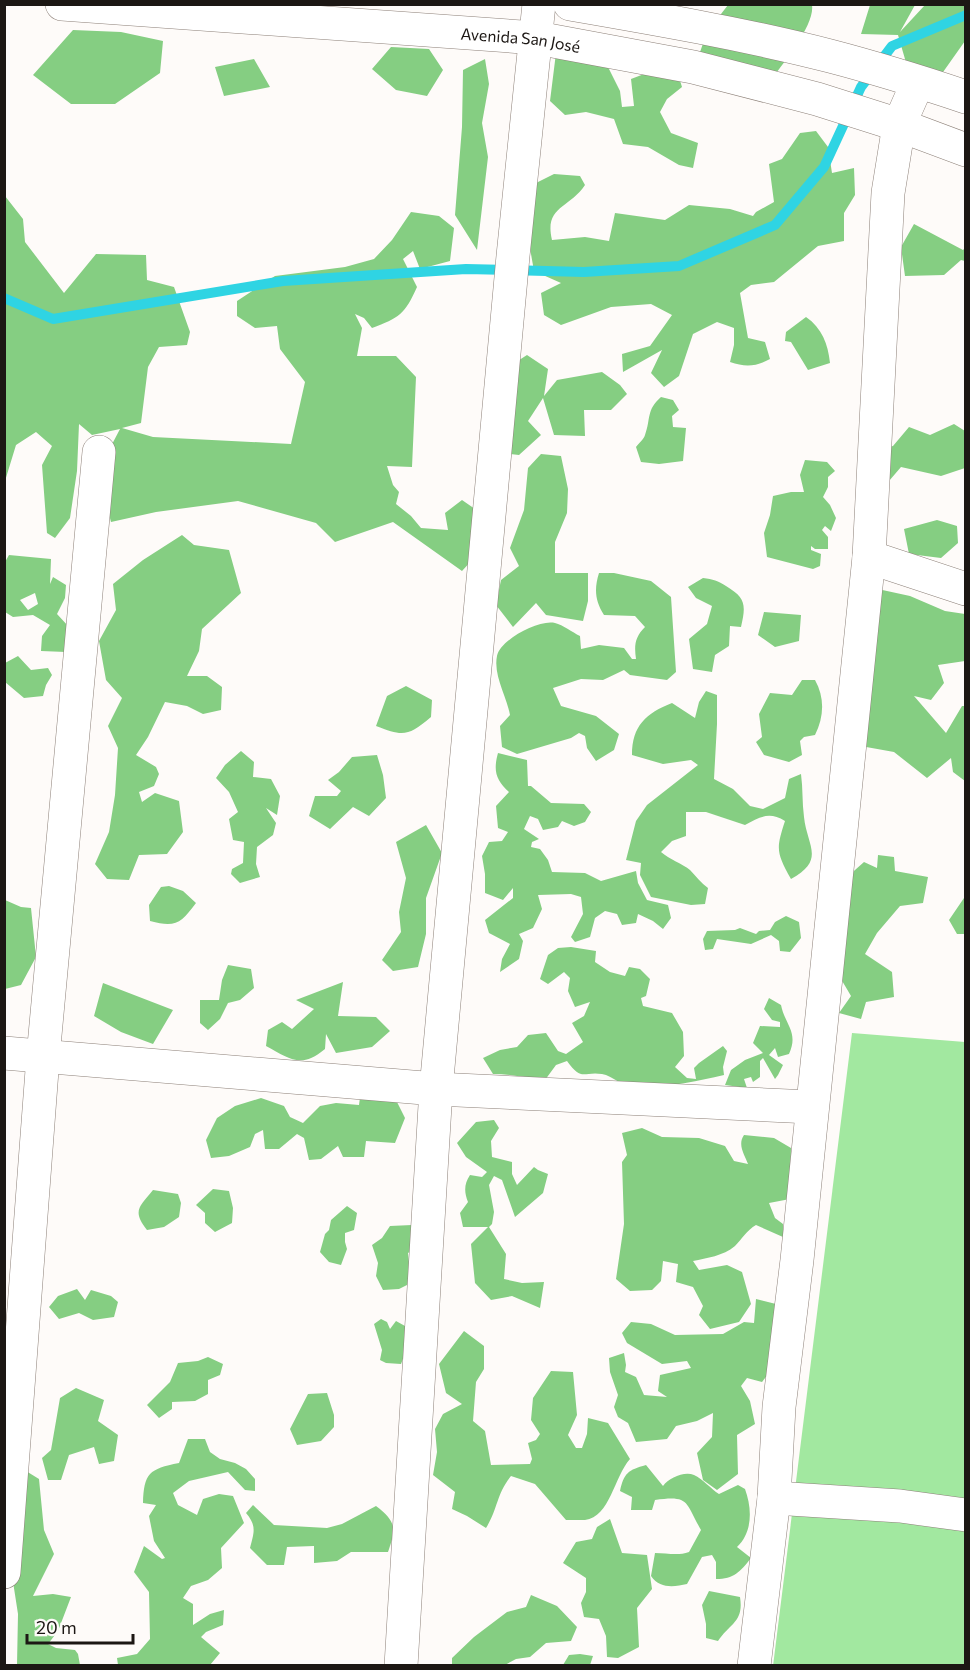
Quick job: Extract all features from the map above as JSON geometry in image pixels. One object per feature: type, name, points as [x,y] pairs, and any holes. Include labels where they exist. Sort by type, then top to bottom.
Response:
[{"type":"street","name":"Avenida San José","points":[[62,4],[133,7],[537,38],[693,68],[817,99],[966,150]]},
{"type":"street","points":[[401,1665],[436,1089],[539,4]]},
{"type":"street","points":[[570,4],[685,24],[830,56],[966,97]]},
{"type":"street","points":[[754,1665],[774,1498],[779,1407],[869,557],[888,193],[886,122],[907,78]]},
{"type":"street","points":[[4,1572],[43,1057],[99,453]]},
{"type":"street","points":[[869,557],[966,589]]},
{"type":"street","points":[[4,1053],[436,1089],[812,1107]]},
{"type":"street","points":[[774,1498],[900,1506],[966,1515]]},
{"type":"green space","points":[[728,5],[812,5],[812,13],[804,33],[772,79],[699,55],[707,32]]},
{"type":"green space","points":[[870,5],[915,5],[900,32],[925,5],[965,5],[965,41],[936,82],[914,90],[898,35],[861,34]]},
{"type":"green space","points":[[73,30],[121,32],[163,41],[160,73],[115,104],[71,104],[33,75]]},
{"type":"green space","points":[[391,47],[429,49],[443,70],[427,96],[396,90],[372,69]]},
{"type":"green space","points":[[556,53],[602,55],[620,91],[622,107],[634,106],[631,79],[652,71],[678,74],[682,87],[667,99],[660,112],[671,133],[698,143],[693,168],[679,165],[648,147],[623,144],[614,119],[586,112],[565,115],[550,101]]},
{"type":"green space","points":[[254,59],[270,87],[224,96],[215,67]]},
{"type":"green space","points":[[485,59],[489,84],[482,123],[488,157],[477,250],[455,215],[462,127],[463,70]]},
{"type":"green space","points":[[816,131],[828,147],[832,173],[854,168],[855,195],[844,213],[844,241],[818,246],[774,282],[751,285],[740,293],[748,338],[765,342],[770,359],[760,364],[750,365],[730,362],[734,345],[734,328],[717,322],[693,334],[679,376],[664,387],[651,373],[662,350],[623,372],[622,354],[650,346],[672,315],[651,304],[611,307],[561,325],[544,315],[541,293],[561,283],[534,271],[528,237],[534,184],[554,174],[580,176],[585,185],[555,214],[550,229],[552,240],[585,237],[609,241],[615,213],[665,220],[689,205],[730,209],[753,216],[774,202],[769,164],[782,159],[800,133]]},
{"type":"green space","points":[[5,196],[23,219],[25,242],[64,293],[96,254],[146,255],[147,280],[174,287],[190,332],[187,345],[159,347],[148,367],[141,423],[122,428],[153,437],[291,444],[305,382],[280,349],[277,326],[255,328],[237,316],[237,301],[275,276],[345,267],[374,259],[392,240],[411,212],[439,216],[454,228],[450,261],[420,269],[413,251],[403,259],[417,287],[413,296],[405,309],[395,318],[372,328],[364,318],[355,314],[362,328],[357,356],[396,356],[416,377],[412,467],[387,466],[393,485],[399,492],[396,504],[421,528],[448,530],[445,513],[462,500],[475,509],[473,559],[462,571],[393,522],[335,542],[316,523],[238,501],[156,512],[111,522],[98,471],[120,429],[92,435],[79,424],[77,471],[70,518],[55,538],[47,533],[42,465],[52,446],[36,432],[16,445],[5,481]]},
{"type":"green space","points":[[914,224],[963,250],[965,248],[965,261],[961,260],[944,275],[905,276],[901,247]]},
{"type":"green space","points":[[806,317],[812,321],[823,337],[830,363],[808,370],[791,342],[785,341],[786,332]]},
{"type":"green space","points":[[527,355],[548,369],[544,396],[557,380],[602,372],[620,385],[627,394],[611,410],[584,410],[585,436],[554,435],[543,398],[528,421],[541,435],[519,455],[495,452],[510,366]]},
{"type":"green space","points":[[661,397],[673,400],[679,410],[672,416],[673,427],[686,428],[683,461],[659,464],[641,462],[636,447],[647,429],[653,406]]},
{"type":"green space","points":[[954,424],[965,431],[965,468],[941,476],[901,467],[871,502],[868,451],[893,446],[909,427],[930,435]]},
{"type":"green space","points":[[541,454],[561,456],[568,489],[567,513],[555,542],[555,573],[588,573],[588,601],[583,621],[546,615],[536,603],[513,627],[496,605],[501,580],[519,566],[510,548],[524,510],[528,468]]},
{"type":"green space","points":[[805,460],[827,462],[835,471],[828,477],[828,487],[823,497],[836,518],[831,531],[825,526],[822,530],[828,537],[828,549],[815,549],[811,546],[811,550],[821,554],[820,566],[813,569],[767,557],[764,533],[773,496],[804,492],[800,475]]},
{"type":"green space","points":[[937,520],[957,526],[958,543],[941,558],[909,554],[904,529]]},
{"type":"green space","points":[[182,535],[194,545],[229,550],[241,593],[202,629],[199,651],[187,676],[207,676],[222,687],[221,710],[203,714],[187,706],[165,702],[148,737],[136,755],[156,767],[159,774],[154,786],[139,792],[142,802],[155,793],[179,801],[183,832],[167,854],[139,855],[129,880],[107,879],[95,864],[109,832],[115,795],[118,748],[108,726],[122,698],[106,680],[99,641],[116,610],[113,584],[143,560]]},
{"type":"green space","points":[[9,555],[51,559],[50,584],[53,577],[66,585],[65,598],[57,614],[69,627],[66,652],[41,651],[42,636],[50,625],[33,615],[13,617],[5,612],[5,562]],"holes":[[[35,593],[38,604],[28,610],[20,600]]]},
{"type":"green space","points":[[599,573],[614,573],[651,581],[671,597],[676,672],[667,680],[630,675],[624,670],[603,680],[581,679],[553,688],[561,706],[596,716],[619,734],[614,750],[596,761],[587,748],[585,736],[579,733],[571,738],[517,754],[502,747],[500,726],[510,715],[496,663],[500,650],[512,637],[530,627],[555,623],[580,636],[581,649],[599,645],[624,648],[632,659],[636,659],[636,642],[645,627],[635,616],[604,615],[596,595]]},
{"type":"green space","points":[[703,578],[718,582],[733,590],[741,598],[744,608],[741,627],[730,626],[729,646],[715,655],[712,672],[693,669],[689,639],[707,624],[712,606],[696,598],[688,587]]},
{"type":"green space","points":[[864,586],[910,596],[945,611],[965,614],[965,661],[938,665],[944,683],[931,700],[914,696],[946,733],[962,706],[965,706],[965,781],[953,772],[951,758],[927,778],[894,752],[844,743]]},
{"type":"green space","points":[[764,612],[801,615],[799,641],[775,647],[758,635]]},
{"type":"green space","points":[[18,656],[31,670],[48,668],[52,675],[43,696],[24,698],[5,682],[5,663]]},
{"type":"green space","points":[[802,680],[815,680],[822,701],[822,714],[815,735],[804,737],[800,741],[802,755],[789,762],[764,755],[756,742],[762,737],[759,714],[770,693],[792,695]]},
{"type":"green space","points":[[406,686],[432,700],[431,717],[417,728],[405,733],[393,732],[376,726],[387,696]]},
{"type":"green space","points":[[706,691],[717,695],[714,779],[733,789],[750,806],[763,809],[785,798],[789,779],[801,774],[804,817],[812,852],[808,865],[791,879],[782,862],[779,850],[785,821],[774,816],[765,816],[745,825],[706,812],[686,812],[686,836],[672,841],[661,852],[690,870],[708,888],[705,904],[691,905],[651,897],[640,875],[641,863],[626,860],[636,821],[647,805],[698,765],[691,760],[663,764],[632,755],[638,728],[648,716],[672,703],[695,718],[699,702]]},
{"type":"green space","points":[[241,751],[254,762],[253,777],[271,779],[280,796],[277,815],[266,808],[276,823],[273,835],[257,847],[256,864],[260,877],[240,883],[231,874],[232,869],[243,863],[244,842],[233,840],[229,819],[238,812],[229,792],[216,778],[225,765]]},
{"type":"green space","points":[[498,753],[527,760],[528,786],[551,803],[584,804],[591,812],[585,822],[574,826],[562,821],[558,827],[543,830],[538,819],[530,816],[524,829],[539,839],[532,842],[531,847],[540,849],[548,860],[552,872],[585,873],[601,881],[636,871],[638,883],[647,900],[668,905],[671,918],[663,929],[638,914],[636,923],[622,925],[617,914],[605,911],[595,918],[590,937],[575,942],[571,937],[583,914],[581,897],[571,894],[538,895],[542,909],[533,928],[519,934],[523,941],[519,959],[500,972],[502,959],[510,944],[489,933],[485,920],[513,898],[513,888],[503,900],[485,893],[482,856],[489,842],[502,841],[508,832],[498,828],[496,806],[509,792],[497,775]]},
{"type":"green space","points":[[377,755],[386,798],[369,816],[353,807],[330,829],[309,816],[315,796],[337,796],[341,791],[328,780],[339,772],[352,757]]},
{"type":"green space","points":[[426,825],[442,853],[426,898],[426,934],[418,967],[393,971],[382,960],[401,932],[399,912],[406,878],[396,842]]},
{"type":"green space","points":[[878,855],[894,857],[895,871],[928,877],[923,903],[900,906],[877,933],[865,954],[892,972],[894,997],[866,1002],[861,1019],[839,1013],[851,996],[831,962],[846,878],[864,862],[877,868]]},
{"type":"green space","points":[[169,886],[183,891],[196,903],[182,919],[172,924],[150,921],[149,905],[161,887]]},
{"type":"green space","points":[[964,898],[965,934],[957,934],[949,920]]},
{"type":"green space","points":[[5,900],[21,907],[31,908],[36,957],[21,985],[5,989]]},
{"type":"green space","points":[[786,916],[799,922],[801,938],[790,952],[780,951],[779,941],[771,935],[751,944],[717,939],[713,949],[705,950],[703,939],[707,931],[740,928],[756,934],[759,931],[770,930],[775,922]]},
{"type":"green space","points":[[571,947],[596,951],[595,962],[610,972],[625,976],[629,967],[640,969],[650,979],[646,996],[641,998],[643,1006],[672,1013],[683,1032],[684,1056],[675,1067],[687,1078],[696,1079],[694,1068],[723,1046],[727,1051],[723,1067],[724,1075],[667,1086],[632,1086],[602,1074],[580,1074],[567,1061],[556,1065],[545,1080],[493,1074],[483,1058],[500,1050],[517,1047],[528,1035],[546,1033],[558,1051],[566,1054],[583,1042],[572,1023],[584,1016],[590,1002],[575,1007],[568,991],[570,978],[564,972],[548,984],[540,979],[548,955],[558,948]]},
{"type":"green space","points":[[228,965],[251,969],[254,988],[240,1000],[228,1003],[220,1019],[208,1030],[200,1023],[200,1000],[219,1000],[222,980]]},
{"type":"green space","points":[[343,982],[338,1016],[376,1017],[390,1031],[372,1047],[336,1053],[326,1034],[325,1049],[309,1059],[295,1060],[266,1046],[268,1030],[282,1022],[292,1029],[314,1009],[296,1000]]},
{"type":"green space","points":[[103,983],[173,1010],[153,1044],[121,1032],[94,1016]]},
{"type":"green space","points":[[769,998],[781,1005],[792,1034],[793,1040],[789,1054],[778,1057],[775,1048],[769,1055],[783,1065],[775,1079],[763,1058],[760,1061],[760,1077],[753,1082],[751,1077],[744,1079],[747,1088],[725,1085],[731,1070],[745,1060],[763,1053],[753,1043],[760,1026],[780,1027],[780,1022],[772,1020],[764,1009]]},
{"type":"green space","points":[[852,1033],[965,1042],[965,1665],[773,1666]]},
{"type":"green space","points":[[362,1082],[388,1084],[405,1118],[395,1143],[366,1141],[364,1157],[343,1157],[338,1146],[321,1159],[309,1160],[304,1138],[297,1134],[279,1149],[265,1149],[263,1130],[255,1134],[250,1147],[229,1156],[211,1158],[206,1140],[217,1118],[235,1106],[261,1098],[284,1106],[290,1117],[303,1123],[320,1106],[336,1103],[359,1105]]},
{"type":"green space","points":[[494,1120],[499,1128],[491,1141],[492,1157],[512,1162],[512,1174],[517,1185],[534,1167],[548,1174],[543,1193],[515,1217],[502,1180],[494,1176],[489,1185],[494,1212],[492,1224],[489,1227],[506,1254],[504,1279],[522,1283],[544,1282],[540,1308],[512,1296],[491,1300],[475,1283],[471,1244],[488,1227],[463,1227],[460,1213],[468,1202],[465,1188],[470,1175],[482,1177],[487,1172],[466,1157],[457,1143],[476,1122]]},
{"type":"green space","points":[[642,1128],[662,1137],[699,1138],[725,1146],[734,1161],[748,1164],[741,1146],[744,1135],[774,1138],[791,1148],[790,1199],[769,1203],[775,1218],[783,1224],[783,1237],[756,1225],[735,1246],[725,1252],[693,1261],[699,1270],[727,1265],[742,1272],[751,1304],[739,1322],[710,1329],[699,1315],[703,1306],[693,1287],[676,1282],[678,1264],[663,1261],[661,1281],[652,1290],[630,1291],[616,1279],[624,1224],[622,1162],[627,1155],[622,1133]]},
{"type":"green space","points":[[213,1189],[229,1191],[233,1208],[232,1223],[215,1232],[205,1223],[205,1213],[196,1205]]},
{"type":"green space","points":[[153,1190],[178,1194],[181,1203],[179,1217],[164,1227],[147,1230],[142,1224],[139,1209]]},
{"type":"green space","points":[[347,1206],[357,1213],[354,1230],[345,1233],[347,1249],[341,1265],[329,1262],[320,1252],[331,1220]]},
{"type":"green space","points":[[412,1225],[421,1245],[408,1253],[411,1283],[399,1289],[383,1290],[376,1276],[378,1263],[372,1245],[382,1238],[390,1226]]},
{"type":"green space","points":[[77,1289],[85,1300],[91,1290],[111,1296],[118,1302],[114,1317],[93,1320],[79,1313],[59,1319],[49,1307],[58,1296]]},
{"type":"green space","points":[[756,1299],[776,1304],[775,1365],[762,1382],[747,1378],[741,1386],[750,1401],[755,1424],[737,1435],[738,1474],[717,1490],[703,1480],[697,1453],[712,1437],[713,1413],[697,1421],[676,1426],[667,1439],[636,1442],[628,1423],[618,1417],[614,1407],[618,1395],[610,1372],[609,1358],[624,1353],[625,1372],[636,1377],[644,1395],[667,1397],[658,1391],[660,1375],[691,1368],[687,1361],[662,1364],[627,1343],[622,1333],[631,1322],[651,1324],[675,1335],[723,1334],[744,1322],[754,1323]]},
{"type":"green space","points":[[381,1319],[387,1322],[390,1329],[396,1321],[405,1326],[406,1351],[401,1364],[386,1363],[380,1360],[382,1350],[374,1324]]},
{"type":"green space","points":[[464,1331],[484,1346],[484,1369],[476,1382],[473,1421],[485,1431],[491,1465],[530,1464],[532,1459],[528,1443],[536,1440],[540,1434],[531,1420],[533,1398],[551,1371],[573,1372],[577,1415],[568,1435],[576,1448],[582,1448],[587,1434],[588,1418],[608,1423],[630,1459],[600,1512],[585,1520],[566,1520],[535,1484],[511,1476],[502,1489],[486,1528],[452,1509],[455,1492],[433,1475],[437,1452],[435,1429],[443,1414],[462,1404],[446,1393],[439,1364]]},
{"type":"green space","points":[[208,1357],[223,1364],[220,1375],[208,1380],[208,1394],[195,1401],[172,1402],[172,1409],[159,1418],[147,1405],[170,1382],[178,1363],[198,1361]]},
{"type":"green space","points":[[76,1388],[104,1400],[98,1421],[118,1435],[114,1461],[99,1464],[94,1447],[69,1455],[61,1480],[48,1480],[42,1458],[51,1450],[60,1398]]},
{"type":"green space","points":[[327,1393],[334,1415],[334,1427],[321,1441],[297,1445],[290,1429],[308,1394]]},
{"type":"green space","points":[[188,1439],[205,1439],[210,1452],[220,1459],[246,1469],[255,1479],[255,1491],[245,1490],[228,1472],[189,1481],[173,1493],[178,1505],[197,1515],[203,1499],[219,1494],[233,1496],[244,1523],[221,1548],[222,1568],[208,1580],[191,1586],[183,1598],[193,1604],[193,1625],[210,1614],[224,1610],[223,1625],[206,1632],[201,1637],[220,1653],[210,1665],[118,1665],[117,1658],[137,1654],[150,1639],[149,1592],[134,1572],[144,1546],[162,1559],[165,1558],[154,1541],[149,1516],[156,1505],[143,1503],[145,1485],[150,1474],[155,1470],[179,1463]]},
{"type":"green space","points":[[13,1463],[39,1479],[44,1530],[54,1554],[33,1596],[53,1594],[71,1597],[58,1631],[48,1644],[56,1648],[75,1650],[80,1665],[17,1665],[18,1614],[9,1556]]},
{"type":"green space","points":[[646,1465],[663,1486],[677,1476],[690,1474],[701,1479],[719,1494],[738,1485],[745,1489],[750,1519],[746,1534],[737,1547],[751,1558],[740,1571],[728,1578],[716,1579],[716,1562],[712,1555],[702,1557],[687,1584],[663,1585],[651,1576],[655,1553],[689,1552],[701,1530],[689,1507],[681,1500],[655,1500],[652,1510],[631,1510],[632,1497],[620,1491],[625,1476]]},
{"type":"green space","points":[[253,1505],[274,1525],[327,1528],[342,1524],[376,1506],[388,1517],[393,1526],[388,1552],[351,1552],[337,1561],[314,1563],[314,1546],[287,1547],[284,1565],[267,1565],[250,1548],[254,1529],[246,1513]]},
{"type":"green space","points":[[610,1519],[622,1553],[647,1555],[652,1589],[637,1608],[639,1647],[618,1658],[607,1657],[606,1636],[599,1619],[584,1617],[581,1603],[586,1592],[586,1578],[563,1563],[576,1542],[592,1539],[597,1527]]},
{"type":"green space","points":[[709,1591],[740,1597],[738,1617],[718,1641],[706,1638],[702,1605]]},
{"type":"green space","points":[[531,1595],[557,1606],[577,1627],[571,1641],[546,1643],[530,1657],[516,1659],[505,1665],[452,1665],[452,1658],[474,1637],[507,1612],[526,1607]]},
{"type":"green space","points":[[569,1655],[593,1656],[590,1665],[563,1665]]},
{"type":"waterway","points":[[4,298],[53,319],[283,281],[466,269],[584,272],[679,266],[775,225],[824,167],[861,87],[892,46],[966,15]]}]
